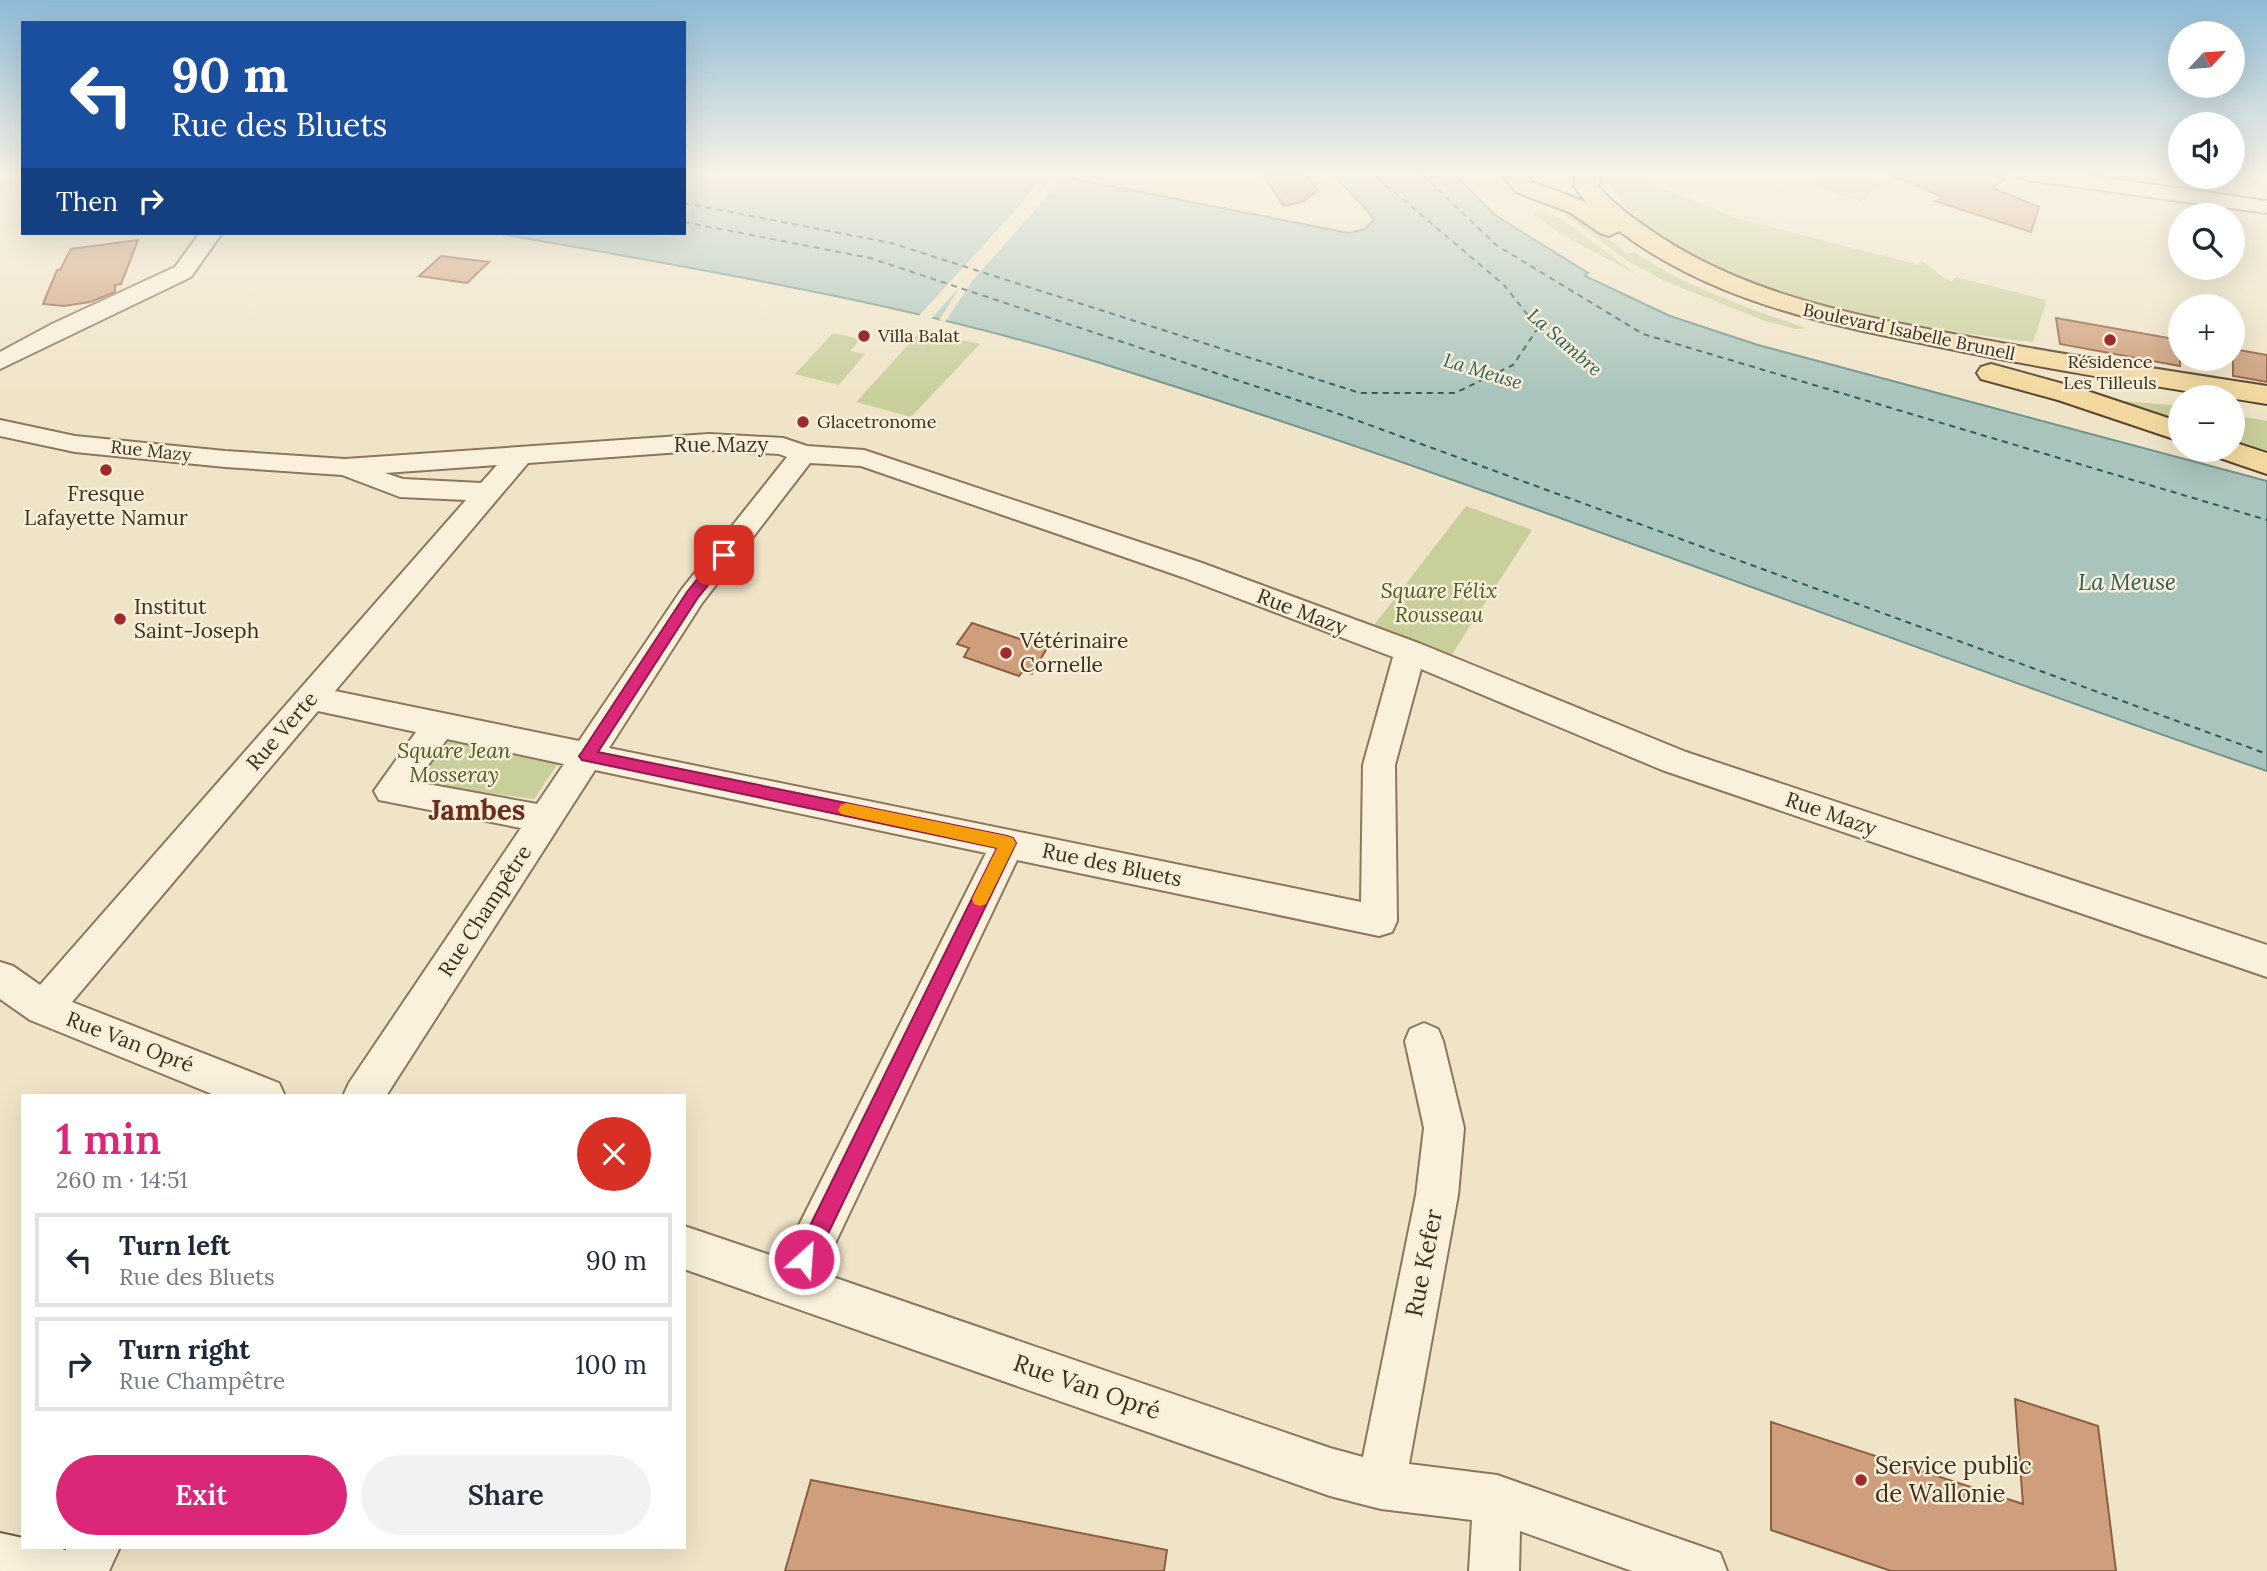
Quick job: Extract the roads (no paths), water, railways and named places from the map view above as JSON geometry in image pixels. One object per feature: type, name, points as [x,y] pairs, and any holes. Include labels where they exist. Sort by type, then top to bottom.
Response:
[{"type":"main road","name":"Boulevard Isabelle Brunell","points":[[1638,247],[1701,286],[1778,314],[1858,335],[2168,392]]},
{"type":"main road","name":"Boulevard Isabelle Brunell","points":[[1659,247],[1716,281],[1808,313],[2045,360],[2267,395]]},
{"type":"main road","points":[[1858,335],[1913,354],[2068,394],[2168,428]]},
{"type":"main road","points":[[2245,406],[2267,410]]},
{"type":"main road","points":[[2245,456],[2267,464]]},
{"type":"main road","points":[[0,1562],[47,1571]]},
{"type":"street","points":[[0,362],[60,329],[183,272],[201,247]]},
{"type":"street","name":"Rue Mazy","points":[[0,428],[75,444],[225,459],[345,467],[709,442],[783,446],[803,454],[864,458],[1192,570],[1410,652],[1674,761],[2267,961]]},
{"type":"street","name":"Rue Verte","points":[[43,1008],[522,453]]},
{"type":"street","name":"Rue Champêtre","points":[[364,1094],[692,596],[803,454]]},
{"type":"street","name":"Rue Mazy","points":[[345,467],[400,488],[488,492]]},
{"type":"street","points":[[1379,920],[1379,765],[1410,652]]},
{"type":"street","name":"Rue des Bluets","points":[[310,698],[1379,920]]},
{"type":"street","points":[[439,725],[391,791],[546,819]]},
{"type":"street","points":[[793,1284],[1007,843]]},
{"type":"street","name":"Rue Van Opré","points":[[0,978],[43,1008],[260,1094]]},
{"type":"street","name":"Rue Kefer","points":[[1381,1486],[1437,1195],[1444,1128],[1424,1041]]},
{"type":"street","name":"Rue Van Opré","points":[[686,1248],[1330,1472],[1381,1486],[1497,1499],[1702,1571]]},
{"type":"street","points":[[1494,1571],[1497,1499]]},
{"type":"street","points":[[81,1571],[94,1549]]},
{"type":"water","name":"La Meuse","points":[[575,247],[1547,247],[1588,273],[1585,276],[1670,316],[1758,345],[2168,455],[2168,462],[2196,462],[2267,481],[2267,771],[1538,510],[1245,409],[1023,341],[798,288]]},
{"type":"place","name":"Villa Balat","points":[[864,336]]},
{"type":"place","name":"Résidence Les Tilleuls","points":[[2110,340]]},
{"type":"place","name":"Glacetronome","points":[[803,422]]},
{"type":"place","name":"Fresque Lafayette Namur","points":[[106,470]]},
{"type":"place","name":"Institut Saint-Joseph","points":[[120,619]]},
{"type":"place","name":"Vétérinaire Cornelle","points":[[1006,653]]},
{"type":"place","name":"Service public de Wallonie","points":[[1861,1480]]},
{"type":"district","name":"Jambes","points":[[477,810]]},
{"type":"water label","name":"La Sambre","points":[[1565,342]]},
{"type":"park label","name":"Square Félix Rousseau","points":[[1439,603]]},
{"type":"park label","name":"Square Jean Mosseray","points":[[454,763]]}]
